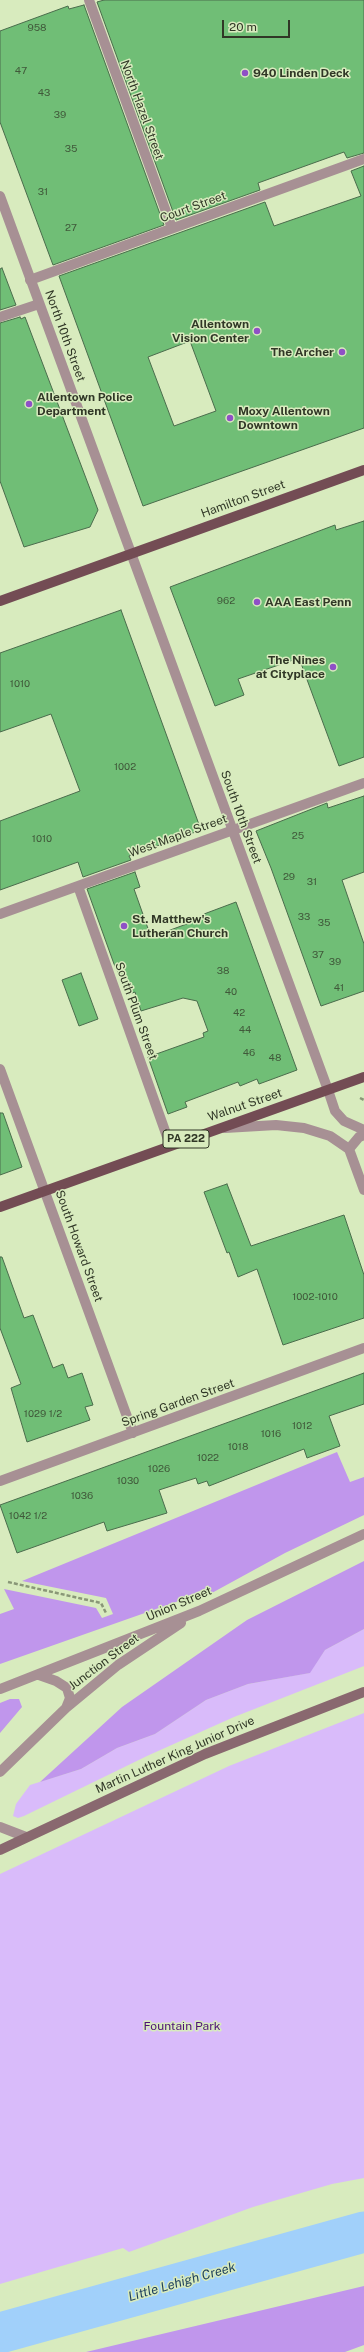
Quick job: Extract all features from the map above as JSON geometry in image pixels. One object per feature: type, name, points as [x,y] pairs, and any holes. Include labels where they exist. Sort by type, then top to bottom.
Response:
[{"type":"main road","name":"Hamilton Street","points":[[0,600],[364,470]]},
{"type":"main road","name":"Walnut Street","points":[[0,1207],[217,1128],[364,1077]]},
{"type":"main road","name":"Martin Luther King Junior Drive","points":[[0,1850],[205,1754],[364,1692]]},
{"type":"street","name":"North Hazel Street","points":[[89,0],[172,228]]},
{"type":"street","name":"Court Street","points":[[30,280],[364,159]]},
{"type":"street","name":"North 10th Street","points":[[0,196],[132,553]]},
{"type":"street","points":[[0,318],[39,304]]},
{"type":"street","name":"South 10th Street","points":[[132,553],[335,1111],[344,1120],[364,1130]]},
{"type":"street","name":"West Maple Street","points":[[0,914],[364,783]]},
{"type":"street","name":"South Plum Street","points":[[78,886],[170,1145]]},
{"type":"street","name":"South Howard Street","points":[[0,1069],[133,1433]]},
{"type":"street","points":[[217,1128],[276,1125],[304,1128],[330,1136],[349,1149],[364,1190]]},
{"type":"street","points":[[349,1149],[359,1137],[364,1135]]},
{"type":"street","name":"Spring Garden Street","points":[[0,1481],[364,1348]]},
{"type":"street","name":"Union Street","points":[[0,1689],[199,1611],[364,1534]]},
{"type":"street","name":"Junction Street","points":[[0,1778],[3,1769],[66,1708],[118,1665],[199,1611]]},
{"type":"street","name":"Junction Street","points":[[39,1675],[56,1681],[67,1688],[70,1698],[66,1708]]},
{"type":"street","points":[[0,1827],[26,1837]]},
{"type":"path","points":[[360,1098],[364,1100]]},
{"type":"path","points":[[8,1582],[101,1603],[106,1613]]},
{"type":"green space","points":[[364,1629],[364,1666],[234,1717],[147,1756],[24,1816],[18,1818],[13,1816],[16,1804],[30,1785],[81,1769],[117,1748],[155,1734],[206,1700],[248,1684],[309,1673],[325,1650]]},
{"type":"green space","name":"Fountain Park","points":[[364,1713],[364,2178],[332,2184],[253,2207],[129,2252],[123,2248],[0,2284],[0,1874],[229,1766]]},
{"type":"shaded area","points":[[337,1452],[350,1482],[364,1477],[364,1515],[285,1553],[210,1594],[206,1588],[176,1602],[0,1664],[0,1614],[14,1609],[4,1589],[96,1608],[102,1618],[113,1614],[106,1598],[22,1581]]},
{"type":"shaded area","points":[[364,1561],[364,1629],[325,1650],[310,1673],[248,1684],[206,1700],[155,1734],[117,1748],[81,1769],[40,1782],[122,1707],[247,1620]]},
{"type":"shaded area","points":[[10,1699],[19,1699],[22,1707],[0,1733],[0,1703]]},
{"type":"shaded area","points":[[364,2286],[364,2345],[345,2352],[86,2352]]},
{"type":"building","name":"940 Linden Deck","points":[[104,0],[364,0],[364,153],[347,158],[344,152],[258,183],[260,190],[176,220],[97,2]]},
{"type":"building","points":[[84,5],[164,225],[53,265],[0,122],[0,31],[68,6],[69,9]]},
{"type":"building","points":[[364,166],[364,428],[143,506],[59,276],[265,202],[274,226],[361,196],[351,171]],"holes":[[[190,341],[216,411],[174,426],[148,357]]]},
{"type":"building","points":[[2,268],[16,305],[0,310],[0,269]]},
{"type":"building","name":"Allentown Police Department","points":[[20,317],[21,319],[25,317],[98,510],[90,527],[24,547],[0,481],[0,323]]},
{"type":"building","points":[[364,521],[364,757],[339,766],[299,658],[238,679],[244,695],[215,706],[170,587],[335,525],[336,530]]},
{"type":"building","points":[[121,610],[201,830],[129,856],[131,860],[83,877],[78,862],[0,890],[0,821],[80,791],[51,714],[0,732],[0,653]]},
{"type":"building","points":[[364,796],[364,872],[342,880],[364,944],[364,991],[321,1006],[256,831],[327,803],[328,808]]},
{"type":"building","points":[[135,872],[140,887],[134,889],[151,937],[206,917],[204,914],[236,902],[297,1070],[259,1084],[257,1079],[240,1086],[238,1082],[185,1102],[187,1107],[168,1114],[148,1057],[204,1037],[203,1033],[208,1031],[197,1001],[183,998],[141,1011],[135,992],[129,994],[121,973],[119,974],[114,964],[87,889]]},
{"type":"building","points":[[81,973],[98,1019],[79,1026],[62,980]]},
{"type":"building","points":[[0,1113],[3,1113],[22,1167],[0,1175]]},
{"type":"building","points":[[227,1184],[251,1246],[344,1215],[364,1275],[364,1318],[283,1345],[257,1269],[238,1277],[229,1252],[227,1253],[204,1192]]},
{"type":"building","points":[[0,1257],[2,1257],[24,1318],[33,1315],[53,1368],[63,1364],[68,1378],[82,1373],[93,1405],[85,1407],[90,1420],[27,1442],[11,1388],[21,1384],[0,1328]]},
{"type":"building","points":[[364,1373],[364,1404],[329,1416],[340,1446],[307,1458],[304,1449],[209,1486],[207,1481],[198,1484],[196,1478],[159,1490],[167,1513],[107,1531],[104,1522],[17,1553],[0,1505]]},
{"type":"waterway","name":"Little Lehigh Creek","points":[[0,2333],[364,2232]]},
{"type":"place","name":"940 Linden Deck","points":[[245,73]]},
{"type":"place","name":"Allentown Vision Center","points":[[257,331]]},
{"type":"place","name":"The Archer","points":[[342,352]]},
{"type":"place","name":"Allentown Police Department","points":[[29,404]]},
{"type":"place","name":"Moxy Allentown Downtown","points":[[230,418]]},
{"type":"place","name":"AAA East Penn","points":[[257,602]]},
{"type":"place","name":"The Nines at Cityplace","points":[[333,667]]},
{"type":"place","name":"St. Matthew's Lutheran Church","points":[[124,926]]}]
